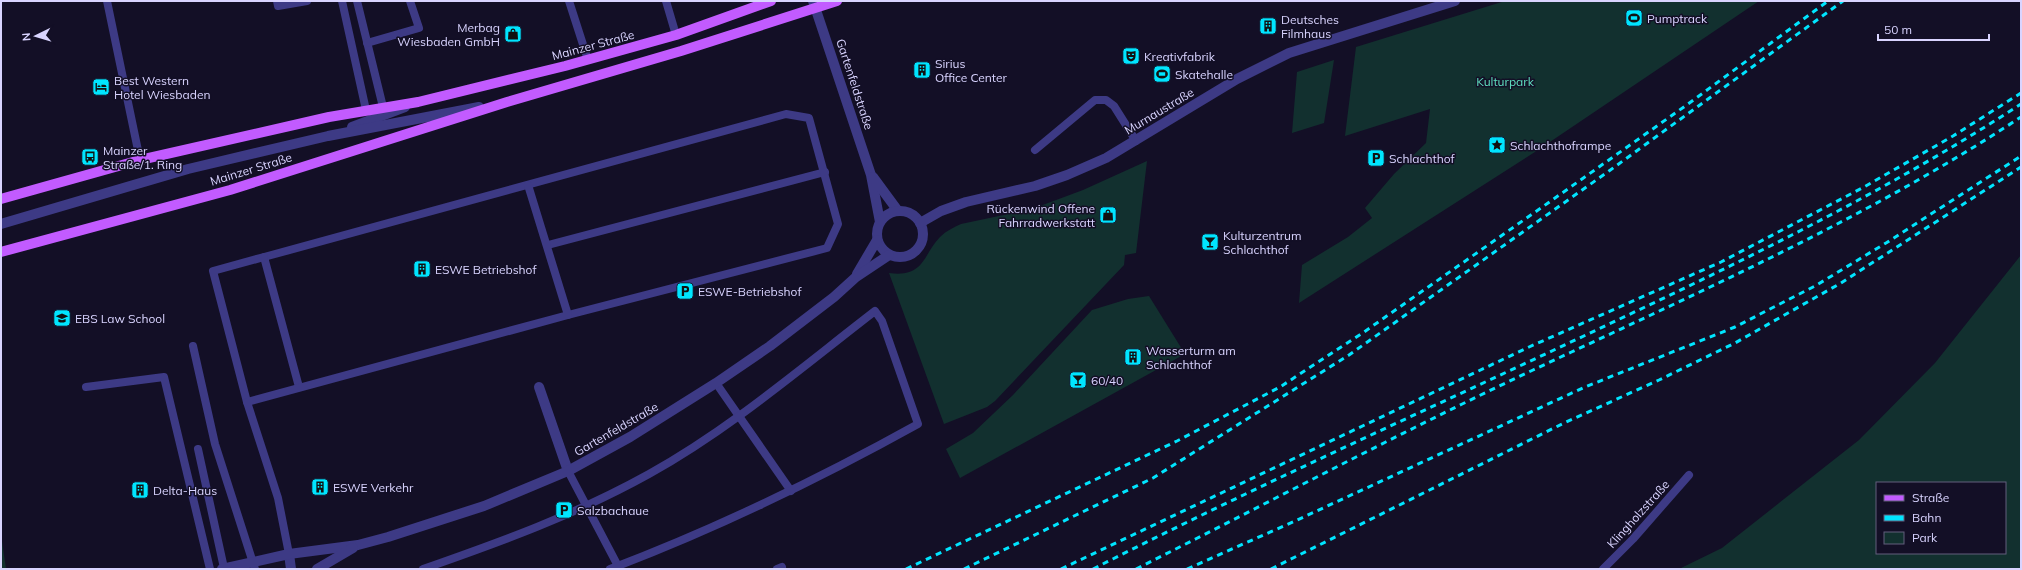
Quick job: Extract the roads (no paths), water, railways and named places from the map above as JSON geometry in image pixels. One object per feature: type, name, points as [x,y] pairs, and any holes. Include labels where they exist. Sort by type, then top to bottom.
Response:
[{"type":"main road","name":"Mainzer Straße","points":[[1,198],[140,160],[366,110],[418,102],[588,60],[676,34],[771,1]]},
{"type":"main road","name":"Mainzer Straße","points":[[1,252],[230,190],[507,102],[689,49],[814,5],[837,1]]},
{"type":"street","name":"Murnaustraße","points":[[920,223],[941,211],[966,202],[1035,186],[1106,158],[1237,79],[1288,53],[1454,1]]},
{"type":"street","name":"Gartenfeldstraße","points":[[814,5],[871,175],[880,222]]},
{"type":"street","name":"Mainzer Straße","points":[[328,136],[418,102]]},
{"type":"street","name":"Mainzer Straße","points":[[1,224],[110,190],[188,169],[328,136],[507,102]]},
{"type":"street","name":"Gartenfeldstraße","points":[[871,175],[898,211]]},
{"type":"street","points":[[898,211],[913,215],[920,223],[923,236],[918,248],[908,256],[902,257],[889,255],[880,246],[877,240],[880,222],[890,214],[898,211]]},
{"type":"street","name":"Gartenfeldstraße","points":[[856,277],[877,240]]},
{"type":"street","name":"Gartenfeldstraße","points":[[223,569],[255,565],[289,554],[358,545],[447,519],[522,491],[568,471],[630,437],[716,383],[770,346],[834,297],[856,277],[889,255]]},
{"type":"street","points":[[540,387],[568,471]]},
{"type":"street","name":"Gartenfeldstraße","points":[[317,569],[358,545]]},
{"type":"street","points":[[289,554],[290,569]]},
{"type":"lane","points":[[107,1],[140,160]]},
{"type":"lane","points":[[277,1],[278,6],[307,1]]},
{"type":"lane","points":[[342,1],[366,110]]},
{"type":"lane","points":[[357,1],[383,107]]},
{"type":"lane","points":[[367,44],[419,28],[410,1]]},
{"type":"lane","points":[[569,1],[588,60]]},
{"type":"lane","points":[[666,1],[676,34]]},
{"type":"lane","points":[[1035,150],[1095,100],[1106,100],[1114,106],[1136,141]]},
{"type":"lane","points":[[247,402],[300,386],[827,248],[838,224],[809,118],[786,114],[213,271],[247,402],[278,498],[289,554]]},
{"type":"lane","points":[[548,245],[825,172]]},
{"type":"lane","points":[[528,185],[548,245],[568,315]]},
{"type":"lane","points":[[264,257],[300,386]]},
{"type":"lane","points":[[423,569],[523,534],[587,506],[650,473],[739,416],[874,312],[882,321],[918,424],[791,491],[722,523],[610,569]]},
{"type":"lane","points":[[193,346],[215,444],[255,565]]},
{"type":"lane","points":[[86,387],[164,376],[210,569]]},
{"type":"lane","points":[[716,383],[791,491]]},
{"type":"lane","points":[[198,449],[223,569]]},
{"type":"lane","points":[[568,471],[618,566]]},
{"type":"lane","name":"Klingholzstraße","points":[[1603,569],[1633,539],[1689,475]]},
{"type":"railway","points":[[906,569],[1177,441],[1280,387],[1364,332],[1548,203],[1688,104],[1828,1]]},
{"type":"railway","points":[[964,569],[1153,478],[1349,355],[1609,171],[1843,1]]},
{"type":"railway","points":[[1061,569],[1529,347],[1721,262],[1864,187],[1953,136],[2021,93]]},
{"type":"railway","points":[[1093,569],[1349,445],[1607,325],[1818,222],[1921,165],[2021,104]]},
{"type":"railway","points":[[1136,569],[1433,418],[1720,282],[1843,221],[1963,154],[2021,117]]},
{"type":"railway","points":[[1187,569],[1295,521],[1585,387],[1735,327],[1815,286],[1886,243],[2021,156]]},
{"type":"railway","points":[[1271,569],[1564,423],[1659,380],[1735,343],[1841,283],[2021,167]]},
{"type":"place","name":"Pumptrack","points":[[1634,18]]},
{"type":"place","name":"Deutsches Filmhaus","points":[[1268,26]]},
{"type":"place","name":"Merbag Wiesbaden GmbH","points":[[513,34]]},
{"type":"place","name":"Kreativfabrik","points":[[1131,56]]},
{"type":"place","name":"Sirius Office Center","points":[[922,70]]},
{"type":"place","name":"Skatehalle","points":[[1162,74]]},
{"type":"place","name":"Best Western Hotel Wiesbaden","points":[[101,87]]},
{"type":"place","name":"Schlachthoframpe","points":[[1497,145]]},
{"type":"place","name":"Mainzer Straße/1. Ring","points":[[90,157]]},
{"type":"place","name":"Schlachthof","points":[[1376,158]]},
{"type":"place","name":"Rückenwind Offene Fahrradwerkstatt","points":[[1108,215]]},
{"type":"place","name":"Kulturzentrum Schlachthof","points":[[1210,242]]},
{"type":"place","name":"ESWE Betriebshof","points":[[422,269]]},
{"type":"place","name":"ESWE-Betriebshof","points":[[685,291]]},
{"type":"place","name":"EBS Law School","points":[[62,318]]},
{"type":"place","name":"Wasserturm am Schlachthof","points":[[1133,357]]},
{"type":"place","name":"60/40","points":[[1078,380]]},
{"type":"place","name":"ESWE Verkehr","points":[[320,487]]},
{"type":"place","name":"Delta-Haus","points":[[140,490]]},
{"type":"place","name":"Salzbachaue","points":[[564,510]]},
{"type":"park label","name":"Kulturpark","points":[[1505,81]]}]
